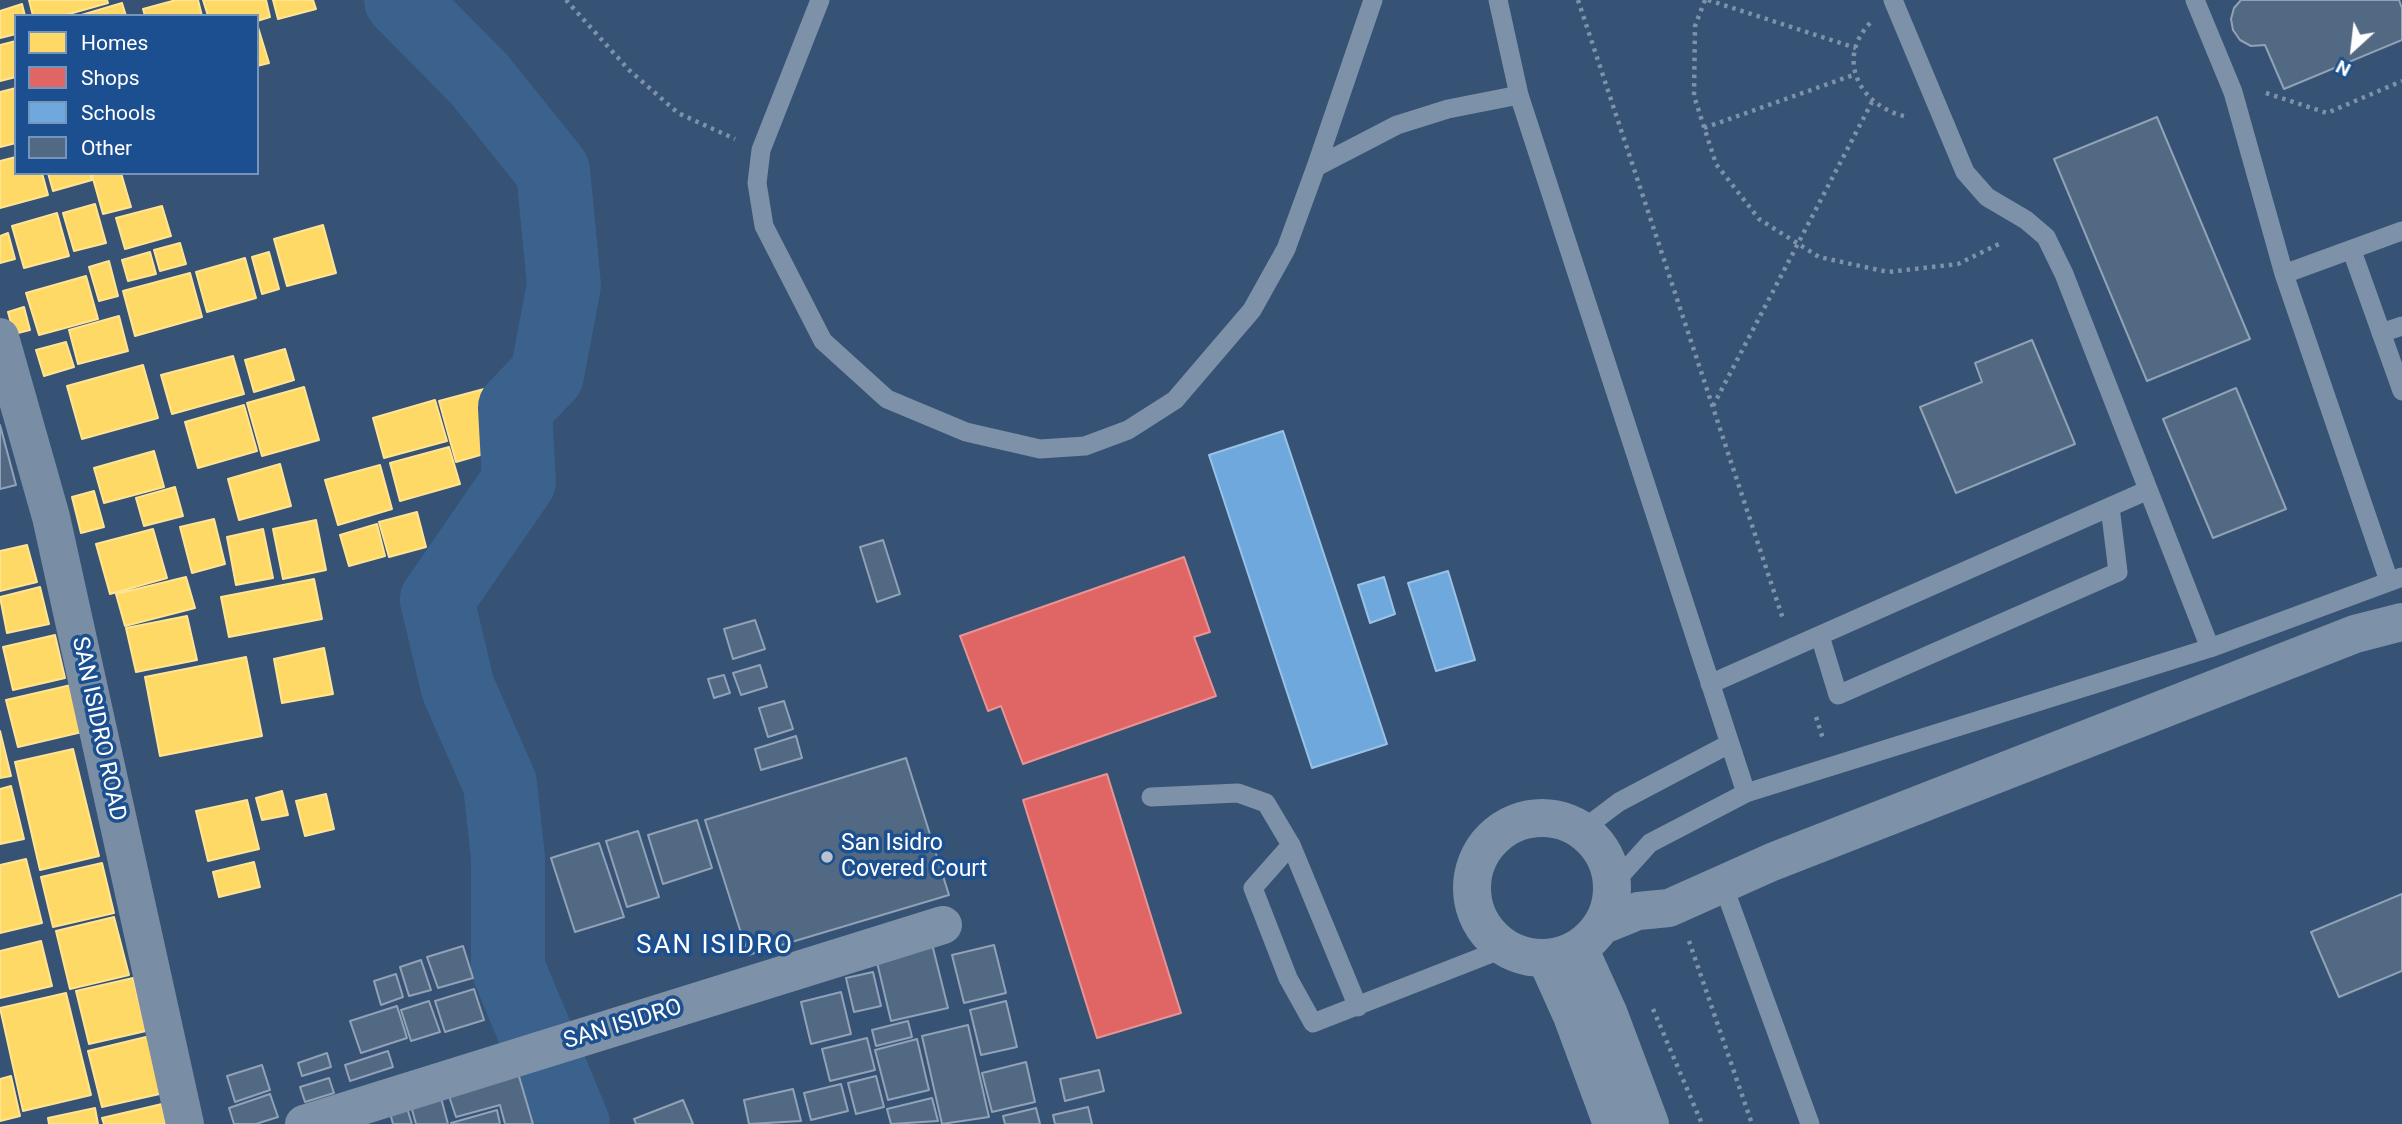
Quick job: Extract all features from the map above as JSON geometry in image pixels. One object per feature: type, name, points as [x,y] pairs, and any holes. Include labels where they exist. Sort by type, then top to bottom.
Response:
[{"type":"main road","name":"SAN ISIDRO ROAD","points":[[0,337],[51,517],[185,1124]]},
{"type":"street","points":[[1612,1124],[1572,1016],[1576,944],[1611,906],[1613,884],[1608,863],[1598,844],[1582,830],[1562,820],[1539,817],[1517,821],[1497,832],[1482,849],[1473,870],[1474,903],[1488,933],[1505,948],[1525,956],[1576,944],[1638,912],[1669,908],[1722,882],[2356,634],[2402,622]]},
{"type":"street","name":"SAN ISIDRO","points":[[304,1124],[943,925]]},
{"type":"street","points":[[1576,944],[1608,1012],[1650,1124]]},
{"type":"lane","points":[[820,0],[761,150],[757,183],[764,226],[823,341],[887,400],[965,432],[1040,449],[1096,442],[1128,430],[1175,400],[1252,310],[1286,249],[1373,0]]},
{"type":"lane","points":[[1498,0],[1519,95],[1746,793]]},
{"type":"lane","points":[[1613,884],[1650,843],[1746,793],[2210,648],[2395,579],[2284,274],[2235,99],[2195,0]]},
{"type":"lane","points":[[1894,3],[1965,172],[1987,197],[2035,227],[2046,237],[2064,274],[2210,648]]},
{"type":"lane","points":[[1316,167],[1396,125],[1448,109],[1519,95]]},
{"type":"lane","points":[[2284,274],[2402,231]]},
{"type":"lane","points":[[2352,251],[2402,391]]},
{"type":"lane","points":[[2381,333],[2402,326]]},
{"type":"lane","points":[[1710,684],[2148,490]]},
{"type":"lane","points":[[1820,636],[1838,695],[2105,578],[2118,572],[2110,507]]},
{"type":"lane","points":[[1582,830],[1619,802],[1730,744]]},
{"type":"lane","points":[[1151,797],[1238,793],[1266,803],[1292,845],[1358,1007]]},
{"type":"lane","points":[[1292,845],[1253,888],[1288,978],[1313,1023],[1505,948]]},
{"type":"lane","points":[[1722,882],[1810,1124]]},
{"type":"path","points":[[566,0],[629,70],[678,113],[761,150]]},
{"type":"path","points":[[1578,0],[1793,648]]},
{"type":"path","points":[[1856,48],[1707,0],[1695,26],[1694,96],[1716,164],[1759,219],[1819,257],[1888,272],[1958,264],[2035,227]]},
{"type":"path","points":[[1894,3],[1877,15],[1863,30],[1856,48],[1856,74],[1872,102],[1889,113],[1908,117],[1939,111]]},
{"type":"path","points":[[1704,128],[1856,74]]},
{"type":"path","points":[[2235,99],[2265,93],[2328,113],[2402,81]]},
{"type":"path","points":[[1713,407],[1872,102]]},
{"type":"path","points":[[1815,714],[1832,766]]},
{"type":"path","points":[[1677,904],[1752,1124]]},
{"type":"path","points":[[1648,996],[1702,1124]]},
{"type":"building: Homes","points":[[29,0],[107,0],[108,3],[69,14],[32,14]]},
{"type":"building: Homes","points":[[176,0],[198,0],[202,14],[144,14],[143,9]]},
{"type":"building: Homes","points":[[203,0],[266,0],[270,17],[259,20],[259,14],[207,14]]},
{"type":"building: Homes","points":[[273,0],[313,0],[316,9],[278,19]]},
{"type":"building: Homes","points":[[122,3],[125,14],[85,14]]},
{"type":"building: Homes","points":[[22,4],[24,14],[14,14],[14,34],[0,38],[0,11]]},
{"type":"building: Homes","points":[[259,30],[269,63],[259,66]]},
{"type":"building: Homes","points":[[14,42],[14,78],[0,81],[0,45]]},
{"type":"building: Homes","points":[[14,88],[14,144],[0,147],[0,92]]},
{"type":"building: Homes","points":[[14,158],[14,175],[43,175],[48,195],[0,208],[0,161]]},
{"type":"building: Homes","points":[[49,175],[91,175],[92,180],[53,191]]},
{"type":"building: Homes","points":[[92,175],[122,175],[131,207],[103,214]]},
{"type":"building: Homes","points":[[95,204],[106,243],[74,251],[63,213]]},
{"type":"building: Homes","points":[[162,206],[171,236],[125,249],[116,218]]},
{"type":"building: Homes","points":[[57,213],[69,256],[24,268],[12,226]]},
{"type":"building: Homes","points":[[323,225],[336,273],[287,286],[274,239]]},
{"type":"building: Homes","points":[[8,233],[15,259],[0,263],[0,236]]},
{"type":"building: Homes","points":[[180,243],[186,264],[160,271],[154,250]]},
{"type":"building: Homes","points":[[150,252],[156,274],[128,281],[122,260]]},
{"type":"building: Homes","points":[[269,252],[279,289],[262,294],[252,257]]},
{"type":"building: Homes","points":[[245,258],[256,298],[207,312],[196,272]]},
{"type":"building: Homes","points":[[109,261],[118,296],[99,301],[89,267]]},
{"type":"building: Homes","points":[[190,273],[202,317],[135,336],[123,291]]},
{"type":"building: Homes","points":[[86,276],[98,319],[39,335],[26,293]]},
{"type":"building: Homes","points":[[24,307],[30,330],[14,334],[8,312]]},
{"type":"building: Homes","points":[[119,316],[128,351],[78,364],[69,330]]},
{"type":"building: Homes","points":[[66,342],[74,367],[44,376],[36,350]]},
{"type":"building: Homes","points":[[285,349],[294,380],[254,392],[245,360]]},
{"type":"building: Homes","points":[[233,356],[244,394],[172,414],[161,375]]},
{"type":"building: Homes","points":[[143,365],[158,418],[82,439],[67,386]]},
{"type":"building: Homes","points":[[304,387],[319,440],[262,456],[247,403]]},
{"type":"building: Homes","points":[[484,389],[501,449],[456,462],[439,401]]},
{"type":"building: Homes","points":[[435,400],[447,441],[384,458],[373,418]]},
{"type":"building: Homes","points":[[244,405],[257,451],[198,468],[185,422]]},
{"type":"building: Homes","points":[[449,447],[460,484],[400,501],[390,463]]},
{"type":"building: Homes","points":[[154,451],[164,487],[104,503],[94,468]]},
{"type":"building: Homes","points":[[280,464],[291,506],[239,520],[228,479]]},
{"type":"building: Homes","points":[[380,465],[392,509],[338,525],[325,480]]},
{"type":"building: Homes","points":[[175,487],[183,516],[144,526],[136,498]]},
{"type":"building: Homes","points":[[94,491],[104,527],[81,533],[72,497]]},
{"type":"building: Homes","points":[[417,512],[426,547],[389,557],[379,522]]},
{"type":"building: Homes","points":[[214,519],[225,564],[192,573],[180,527]]},
{"type":"building: Homes","points":[[316,520],[326,570],[283,579],[273,529]]},
{"type":"building: Homes","points":[[377,524],[385,556],[349,566],[340,535]]},
{"type":"building: Homes","points":[[153,529],[167,578],[110,594],[96,544]]},
{"type":"building: Homes","points":[[263,529],[273,578],[236,585],[227,537]]},
{"type":"building: Homes","points":[[27,545],[37,582],[0,591],[0,551]]},
{"type":"building: Homes","points":[[186,577],[195,608],[125,626],[116,594]]},
{"type":"building: Homes","points":[[314,579],[322,619],[229,637],[221,597]]},
{"type":"building: Homes","points":[[40,587],[49,624],[7,633],[0,597]]},
{"type":"building: Homes","points":[[187,616],[197,660],[136,672],[126,628]]},
{"type":"building: Homes","points":[[55,635],[65,678],[13,690],[3,647]]},
{"type":"building: Homes","points":[[324,648],[333,694],[282,703],[274,659]]},
{"type":"building: Homes","points":[[246,657],[262,736],[160,756],[145,677]]},
{"type":"building: Homes","points":[[71,685],[82,732],[18,747],[6,700]]},
{"type":"building: Homes","points":[[0,731],[11,776],[0,778]]},
{"type":"building: Homes","points":[[73,749],[99,856],[40,870],[15,762]]},
{"type":"building: Homes","points":[[11,786],[24,839],[0,844],[0,789]]},
{"type":"building: Homes","points":[[282,791],[288,815],[262,820],[256,798]]},
{"type":"building: Homes","points":[[326,794],[334,829],[305,836],[296,801]]},
{"type":"building: Homes","points":[[247,800],[259,849],[208,861],[196,811]]},
{"type":"building: Homes","points":[[26,859],[42,923],[0,933],[0,865]]},
{"type":"building: Homes","points":[[254,862],[260,887],[219,897],[213,872]]},
{"type":"building: Homes","points":[[102,863],[114,913],[53,927],[41,877]]},
{"type":"building: Homes","points":[[114,917],[129,975],[70,989],[56,931]]},
{"type":"building: Homes","points":[[41,941],[52,986],[0,998],[0,951]]},
{"type":"building: Homes","points":[[133,978],[146,1031],[89,1044],[76,991]]},
{"type":"building: Homes","points":[[66,993],[91,1095],[23,1111],[0,1008]]},
{"type":"building: Homes","points":[[150,1036],[164,1093],[102,1107],[88,1051]]},
{"type":"building: Homes","points":[[11,1076],[20,1116],[0,1121],[0,1079]]},
{"type":"building: Homes","points":[[162,1104],[166,1124],[104,1124],[102,1118]]},
{"type":"building: Homes","points":[[95,1108],[98,1124],[49,1124],[48,1118]]},
{"type":"building: Shops","points":[[1184,557],[1210,632],[1194,637],[1216,696],[1023,764],[1001,706],[988,711],[960,636]]},
{"type":"building: Shops","points":[[1107,774],[1181,1013],[1097,1038],[1023,800]]},
{"type":"building: Schools","points":[[1283,431],[1387,744],[1312,768],[1209,455]]},
{"type":"building: Schools","points":[[1448,571],[1475,660],[1436,671],[1408,583]]},
{"type":"building: Schools","points":[[1384,577],[1395,614],[1370,623],[1358,585]]},
{"type":"building: Other","points":[[2241,0],[2399,0],[2402,8],[2402,40],[2284,89],[2265,45],[2251,46],[2240,40],[2233,30],[2231,19],[2234,8]]},
{"type":"building: Other","points":[[2157,117],[2250,339],[2147,381],[2054,159]]},
{"type":"building: Other","points":[[2032,340],[2075,444],[1956,493],[1920,407],[1982,382],[1975,363]]},
{"type":"building: Other","points":[[2236,388],[2286,509],[2213,538],[2163,419]]},
{"type":"building: Other","points":[[0,425],[16,485],[0,489]]},
{"type":"building: Other","points":[[883,540],[900,594],[877,602],[860,547]]},
{"type":"building: Other","points":[[755,620],[765,649],[733,659],[724,629]]},
{"type":"building: Other","points":[[760,665],[767,687],[741,695],[733,673]]},
{"type":"building: Other","points":[[724,675],[730,693],[714,698],[708,679]]},
{"type":"building: Other","points":[[784,701],[793,729],[768,737],[759,708]]},
{"type":"building: Other","points":[[796,736],[802,758],[761,770],[755,749]]},
{"type":"building: Other","name":"San Isidro Covered Court","points":[[906,758],[949,895],[748,955],[705,820]]},
{"type":"building: Other","points":[[697,820],[712,868],[663,884],[648,835]]},
{"type":"building: Other","points":[[638,831],[659,897],[627,907],[606,841]]},
{"type":"building: Other","points":[[599,843],[624,917],[575,932],[551,858]]},
{"type":"building: Other","points":[[2402,894],[2402,971],[2339,997],[2311,932]]},
{"type":"building: Other","points":[[932,944],[948,1008],[891,1021],[876,958]]},
{"type":"building: Other","points":[[994,945],[1006,993],[964,1003],[952,955]]},
{"type":"building: Other","points":[[463,946],[473,978],[438,988],[427,957]]},
{"type":"building: Other","points":[[421,960],[431,990],[409,996],[400,967]]},
{"type":"building: Other","points":[[873,972],[881,1006],[854,1012],[846,978]]},
{"type":"building: Other","points":[[396,974],[403,997],[381,1005],[374,981]]},
{"type":"building: Other","points":[[474,989],[484,1020],[445,1032],[435,1001]]},
{"type":"building: Other","points":[[841,992],[851,1034],[811,1044],[801,1002]]},
{"type":"building: Other","points":[[429,1001],[440,1032],[411,1041],[401,1010]]},
{"type":"building: Other","points":[[1006,1001],[1017,1047],[981,1055],[970,1010]]},
{"type":"building: Other","points":[[397,1006],[407,1038],[361,1053],[350,1021]]},
{"type":"building: Other","points":[[908,1021],[912,1037],[876,1046],[872,1030]]},
{"type":"building: Other","points":[[968,1025],[989,1117],[942,1124],[922,1036]]},
{"type":"building: Other","points":[[867,1038],[875,1070],[830,1081],[822,1049]]},
{"type":"building: Other","points":[[917,1039],[929,1090],[888,1100],[875,1050]]},
{"type":"building: Other","points":[[388,1051],[393,1067],[350,1081],[345,1065]]},
{"type":"building: Other","points":[[327,1053],[331,1067],[302,1076],[298,1063]]},
{"type":"building: Other","points":[[1026,1062],[1035,1102],[992,1112],[982,1073]]},
{"type":"building: Other","points":[[262,1065],[270,1090],[235,1102],[227,1076]]},
{"type":"building: Other","points":[[1099,1070],[1104,1091],[1065,1101],[1060,1079]]},
{"type":"building: Other","points":[[518,1073],[533,1124],[505,1124],[500,1105],[456,1117],[448,1093]]},
{"type":"building: Other","points":[[876,1076],[884,1107],[856,1114],[848,1083]]},
{"type":"building: Other","points":[[329,1078],[334,1093],[305,1102],[300,1087]]},
{"type":"building: Other","points":[[841,1084],[848,1111],[811,1120],[804,1093]]},
{"type":"building: Other","points":[[793,1089],[801,1121],[749,1124],[744,1100]]},
{"type":"building: Other","points":[[270,1094],[278,1117],[256,1124],[234,1124],[229,1108]]},
{"type":"building: Other","points":[[441,1098],[448,1124],[416,1124],[411,1106]]},
{"type":"building: Other","points":[[932,1098],[938,1121],[891,1124],[887,1109]]},
{"type":"building: Other","points":[[683,1100],[693,1124],[636,1124],[634,1119]]},
{"type":"building: Other","points":[[1088,1107],[1092,1124],[1055,1124],[1053,1115]]},
{"type":"building: Other","points":[[407,1108],[412,1124],[393,1124],[390,1113]]},
{"type":"building: Other","points":[[1036,1108],[1040,1124],[1005,1124],[1003,1116]]},
{"type":"building: Other","points":[[497,1110],[500,1124],[451,1124],[451,1123]]},
{"type":"waterway","points":[[401,0],[479,79],[553,171],[564,285],[547,375],[515,408],[519,481],[437,600],[458,688],[500,784],[508,858],[508,968],[573,1124]]},
{"type":"place","name":"San Isidro Covered Court","points":[[827,857]]},
{"type":"district","name":"SAN ISIDRO","points":[[715,946]]}]
